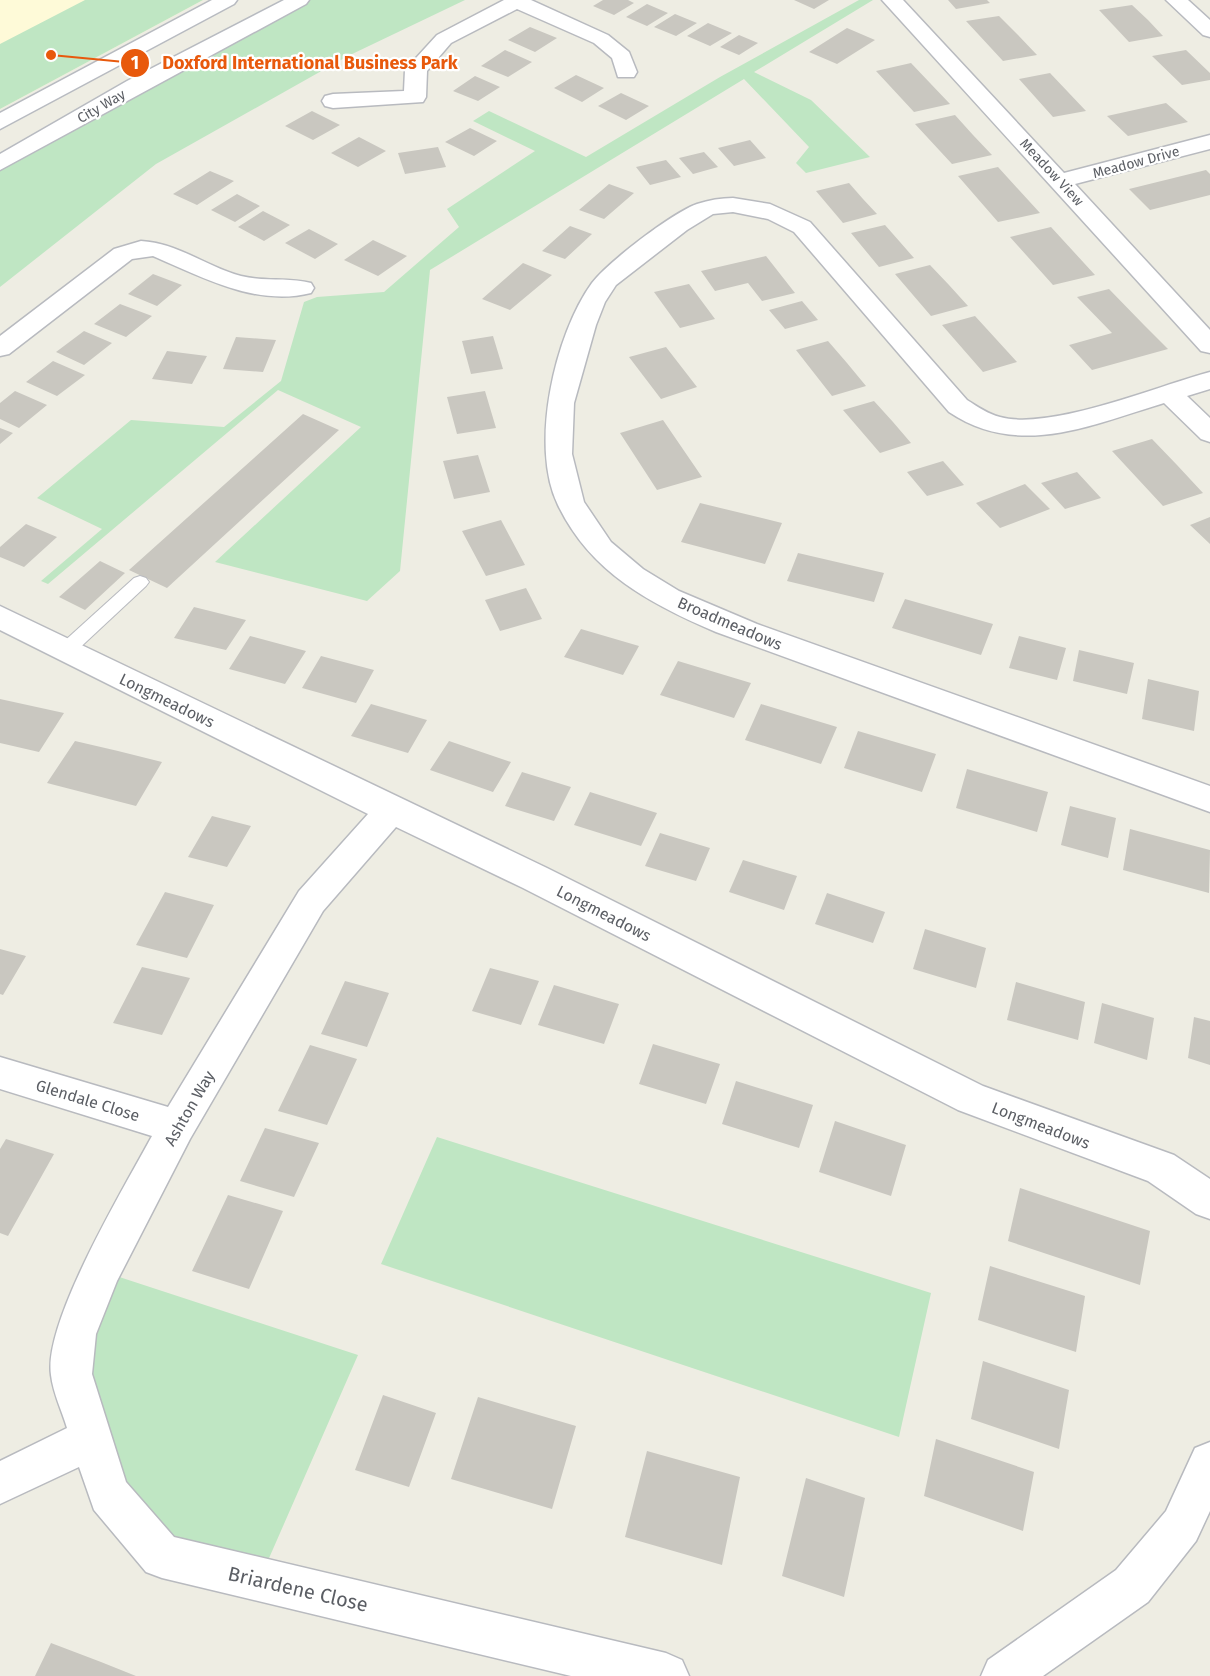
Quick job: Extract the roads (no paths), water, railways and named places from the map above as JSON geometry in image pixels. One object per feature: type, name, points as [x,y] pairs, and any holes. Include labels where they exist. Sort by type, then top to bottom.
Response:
[{"type":"street","points":[[0,123],[227,0]]},
{"type":"street","name":"City Way","points":[[0,163],[135,86],[299,0]]},
{"type":"street","name":"Meadow View","points":[[892,0],[1210,345]]},
{"type":"street","points":[[1176,0],[1210,31]]},
{"type":"street","points":[[333,101],[416,97],[416,70],[444,39],[517,1],[601,39],[622,56],[626,72]]},
{"type":"street","name":"Meadow Drive","points":[[1061,181],[1210,142]]},
{"type":"street","name":"Broadmeadows","points":[[1210,380],[1053,428],[1021,430],[994,426],[970,416],[944,390],[802,227],[770,211],[744,204],[722,206],[692,215],[603,285],[590,306],[565,380],[556,431],[560,477],[574,512],[602,550],[642,583],[689,609],[746,632],[1210,799]]},
{"type":"street","points":[[0,348],[123,254],[141,248],[157,249],[231,281],[261,288],[302,288]]},
{"type":"street","points":[[1168,392],[1210,433]]},
{"type":"street","name":"Longmeadows","points":[[0,617],[391,810],[545,883],[971,1098],[1161,1168],[1210,1201]]},
{"type":"street","name":"Ashton Way","points":[[90,1439],[71,1374],[76,1334],[102,1271],[177,1127],[311,901],[391,810]]},
{"type":"street","name":"Glendale Close","points":[[0,1072],[177,1127]]},
{"type":"street","points":[[0,1483],[90,1439]]},
{"type":"street","name":"Briardene Close","points":[[90,1439],[109,1495],[162,1556],[609,1669],[666,1676]]},
{"type":"street","points":[[1004,1676],[1132,1586],[1181,1526],[1210,1463]]},
{"type":"lane","points":[[66,650],[141,582]]},
{"type":"place","name":"Doxford International Business Park","points":[[51,55]]}]
